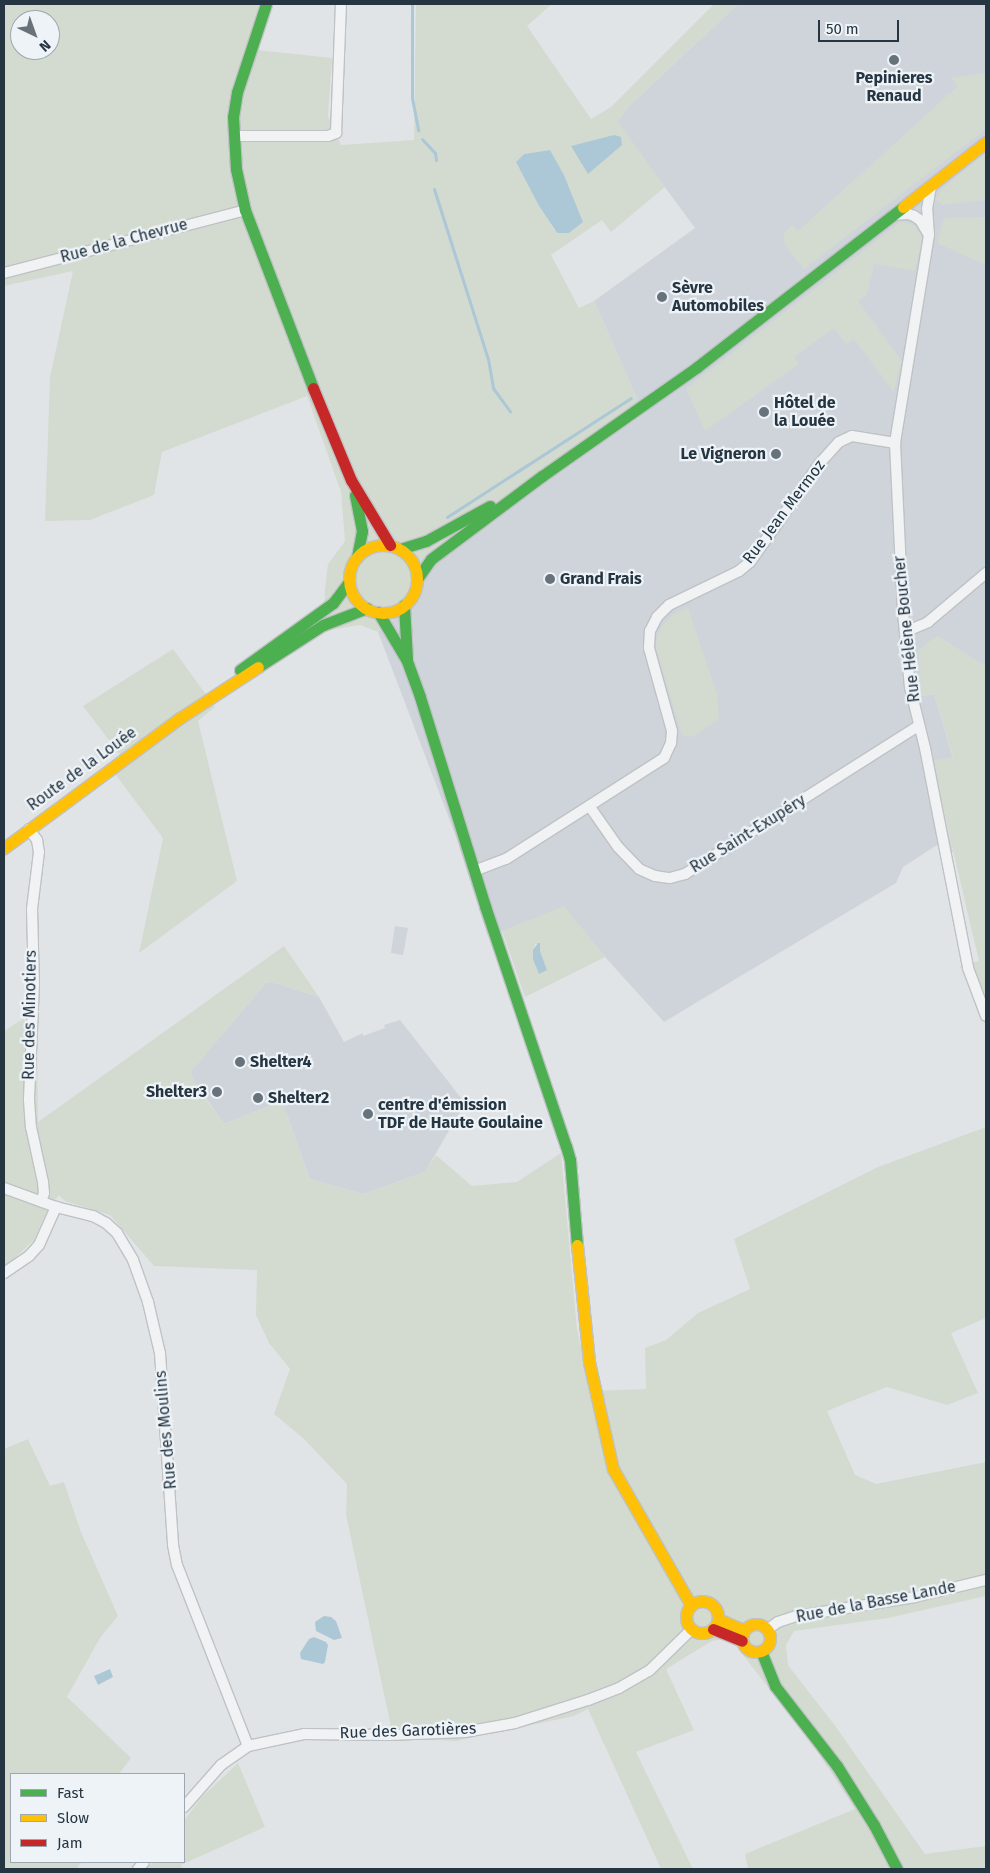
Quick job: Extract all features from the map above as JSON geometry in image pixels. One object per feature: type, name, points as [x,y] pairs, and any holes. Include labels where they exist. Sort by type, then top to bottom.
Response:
[{"type":"street","points":[[266,4],[238,92],[234,117],[236,170],[245,210],[310,383],[351,480],[395,547],[412,561],[417,578]]},
{"type":"street","points":[[234,136],[328,136],[336,133],[341,4]]},
{"type":"street","points":[[372,610],[396,610],[404,605],[415,589],[417,578],[431,559],[542,476],[690,373],[986,142]]},
{"type":"street","name":"Rue Hélène Boucher","points":[[931,186],[927,209],[929,235],[895,443],[905,632],[910,687],[944,843],[968,968],[986,1016]]},
{"type":"street","name":"Rue de la Chevrue","points":[[4,273],[245,210]]},
{"type":"street","points":[[893,215],[908,214],[914,216],[920,220],[929,235]]},
{"type":"street","name":"Rue Jean Mermoz","points":[[474,871],[506,859],[664,758],[672,743],[669,717],[649,648],[650,632],[657,617],[669,605],[739,571],[750,562],[820,463],[838,442],[852,436],[895,443]]},
{"type":"street","points":[[407,661],[372,610],[355,597],[349,582],[352,564],[357,557],[372,546],[395,547],[426,541],[542,476]]},
{"type":"street","points":[[351,480],[362,531],[357,557]]},
{"type":"street","points":[[905,632],[928,622],[986,573]]},
{"type":"street","name":"Route de la Louée","points":[[4,848],[180,718],[242,668],[333,602],[349,582]]},
{"type":"street","points":[[404,605],[407,661],[474,871],[554,1105],[570,1160],[580,1288],[589,1362],[613,1469],[691,1606]]},
{"type":"street","name":"Route de la Louée","points":[[180,718],[323,625],[372,610]]},
{"type":"street","name":"Rue Saint-Exupéry","points":[[590,807],[618,847],[639,869],[655,876],[670,878],[685,874],[918,726]]},
{"type":"street","name":"Rue des Minotiers","points":[[29,829],[37,840],[39,852],[32,909],[34,984],[29,1100],[31,1127],[43,1182],[44,1193],[41,1202]]},
{"type":"street","name":"Rue des Moulins","points":[[4,1188],[56,1207],[93,1216],[106,1223],[125,1244],[142,1282],[160,1353],[177,1565],[248,1746]]},
{"type":"street","points":[[4,1273],[29,1256],[39,1245],[56,1207]]},
{"type":"street","name":"Rue de la Basse Lande","points":[[768,1629],[778,1622],[797,1616],[915,1598],[986,1580]]},
{"type":"street","points":[[706,1602],[715,1608],[715,1624],[704,1633],[691,1630],[686,1620],[688,1610],[696,1603],[706,1602]]},
{"type":"street","points":[[715,1624],[743,1635],[749,1650],[761,1651],[770,1642],[768,1629],[756,1623],[743,1635]]},
{"type":"street","name":"Rue des Garotières","points":[[185,1806],[222,1765],[248,1746],[304,1734],[388,1735],[465,1732],[515,1723],[619,1688],[649,1670],[691,1630]]},
{"type":"street","points":[[761,1651],[775,1686],[837,1766],[874,1825],[896,1867]]},
{"type":"shaded area","points":[[4,4],[271,4],[257,50],[332,58],[328,116],[341,145],[414,140],[416,4],[552,4],[527,26],[591,119],[611,107],[714,4],[738,4],[628,107],[618,122],[665,187],[611,232],[602,220],[551,255],[579,308],[594,301],[644,414],[429,563],[415,602],[378,632],[360,625],[323,631],[328,564],[345,541],[341,492],[307,396],[162,452],[154,495],[90,520],[45,521],[50,377],[73,271],[4,286]],"holes":[[[550,150],[564,175],[583,222],[569,233],[557,233],[516,162],[524,154]]]},
{"type":"shaded area","points":[[738,4],[986,4],[986,667],[937,636],[923,696],[934,694],[953,758],[932,761],[953,852],[944,854],[937,845],[903,867],[896,883],[664,1022],[605,957],[564,907],[488,937],[455,834],[378,632],[415,602],[429,563],[644,414],[594,301],[695,228],[617,122],[628,107]]},
{"type":"shaded area","points":[[983,73],[986,75],[986,129],[804,269],[785,245],[783,235],[792,225],[798,231],[958,86],[951,78]]},
{"type":"shaded area","points":[[986,153],[986,200],[943,205],[935,199],[943,188]]},
{"type":"shaded area","points":[[986,217],[986,265],[937,243],[944,218]]},
{"type":"shaded area","points":[[902,221],[915,226],[922,238],[915,271],[874,264],[867,295],[858,301],[901,360],[894,392],[854,339],[846,344],[834,328],[794,357],[799,364],[705,431],[686,389]]},
{"type":"shaded area","points":[[688,608],[717,694],[719,719],[692,737],[682,735],[656,648],[657,636],[663,625],[674,614]]},
{"type":"shaded area","points":[[937,636],[986,667],[986,1026],[960,966],[979,961],[932,761],[953,757],[934,694],[922,696],[918,650]]},
{"type":"shaded area","points":[[173,649],[215,707],[198,721],[237,881],[139,953],[163,838],[115,774],[127,764],[83,706]]},
{"type":"shaded area","points":[[564,906],[605,957],[525,997],[502,931]],"holes":[[[535,944],[540,944],[540,951],[547,970],[533,959]]]},
{"type":"shaded area","points":[[395,926],[408,928],[403,955],[391,953]]},
{"type":"shaded area","points":[[284,946],[319,997],[272,982],[266,983],[192,1070],[192,1078],[207,1101],[224,1124],[282,1101],[310,1179],[363,1194],[425,1172],[436,1155],[472,1186],[517,1182],[561,1153],[577,1329],[591,1391],[646,1389],[645,1348],[666,1340],[698,1313],[750,1289],[734,1239],[878,1167],[986,1127],[986,1318],[951,1333],[978,1393],[947,1405],[887,1387],[827,1411],[855,1475],[876,1484],[986,1462],[986,1596],[888,1618],[794,1631],[786,1645],[788,1665],[836,1727],[925,1854],[986,1846],[986,1868],[748,1869],[745,1854],[855,1809],[815,1748],[733,1642],[724,1639],[712,1641],[666,1669],[694,1730],[636,1752],[693,1869],[661,1869],[588,1709],[574,1716],[456,1741],[391,1738],[391,1727],[346,1515],[347,1484],[303,1438],[274,1414],[290,1369],[269,1343],[256,1315],[257,1270],[154,1266],[110,1215],[65,1201],[59,1195],[47,1211],[34,1240],[4,1268],[4,1031],[23,1019],[37,1031],[38,1122]]},
{"type":"shaded area","points":[[272,982],[319,997],[344,1042],[363,1033],[363,1036],[385,1028],[384,1025],[400,1020],[465,1103],[425,1172],[363,1194],[310,1179],[282,1101],[224,1124],[192,1078],[192,1070],[266,983]]},
{"type":"shaded area","points":[[28,1439],[50,1486],[64,1482],[81,1532],[118,1616],[100,1638],[67,1697],[131,1758],[120,1773],[10,1773],[10,1863],[81,1863],[76,1869],[4,1869],[4,1449]]},
{"type":"shaded area","points":[[238,1763],[265,1827],[181,1865],[182,1869],[146,1869],[152,1863],[185,1863],[185,1820],[201,1798]]},
{"type":"water","points":[[614,135],[621,137],[622,145],[588,174],[571,146]]},
{"type":"water","points":[[550,150],[564,175],[583,222],[569,233],[557,233],[538,204],[516,162],[524,154]]},
{"type":"water","points":[[540,943],[540,951],[547,970],[539,974],[533,959],[533,950]]},
{"type":"water","points":[[324,1616],[331,1617],[336,1621],[342,1638],[334,1640],[316,1631],[315,1622]]},
{"type":"water","points":[[314,1637],[326,1642],[328,1645],[323,1664],[301,1659],[300,1653],[309,1639]]},
{"type":"water","points":[[110,1669],[113,1677],[98,1685],[94,1676]]},
{"type":"waterway","points":[[412,4],[412,98],[418,130]]},
{"type":"waterway","points":[[422,139],[435,153],[436,160]]},
{"type":"waterway","points":[[434,189],[488,359],[493,388],[510,411]]},
{"type":"waterway","points":[[447,517],[631,398]]},
{"type":"traffic: fast","points":[[266,4],[237,92],[233,117],[236,169],[245,210],[313,388]]},
{"type":"traffic: fast","points":[[417,579],[431,559],[542,476],[697,367],[903,207]]},
{"type":"traffic: fast","points":[[355,495],[362,531],[357,557]]},
{"type":"traffic: fast","points":[[400,549],[426,541],[490,506]]},
{"type":"traffic: fast","points":[[240,670],[333,603],[349,582]]},
{"type":"traffic: fast","points":[[404,605],[407,658]]},
{"type":"traffic: fast","points":[[258,667],[323,625],[367,608]]},
{"type":"traffic: fast","points":[[378,612],[407,661],[420,697],[485,906],[566,1146],[570,1160],[577,1245]]},
{"type":"traffic: fast","points":[[761,1651],[775,1686],[837,1766],[874,1825],[897,1869]]},
{"type":"traffic: slow","points":[[903,207],[986,142]]},
{"type":"traffic: slow","points":[[383,545],[396,548],[407,555],[414,566],[417,579],[414,592],[407,603],[396,610],[383,613],[370,610],[359,603],[352,592],[349,579],[352,566],[359,555],[370,548],[383,545]]},
{"type":"traffic: slow","points":[[4,848],[180,718],[258,667]]},
{"type":"traffic: slow","points":[[577,1245],[589,1362],[613,1469],[691,1605]]},
{"type":"traffic: slow","points":[[702,1601],[708,1602],[713,1606],[717,1611],[718,1617],[717,1623],[713,1628],[708,1632],[702,1633],[696,1632],[691,1628],[687,1623],[686,1617],[687,1611],[691,1606],[696,1602],[702,1601]]},
{"type":"traffic: slow","points":[[718,1619],[744,1630]]},
{"type":"traffic: slow","points":[[756,1624],[766,1628],[770,1638],[766,1648],[756,1652],[746,1648],[742,1638],[746,1628],[756,1624]]},
{"type":"traffic: jam","points":[[313,388],[351,480],[390,545]]},
{"type":"traffic: jam","points":[[713,1629],[742,1641]]},
{"type":"place","name":"Pepinieres Renaud","points":[[894,60]]},
{"type":"place","name":"Sèvre Automobiles","points":[[662,297]]},
{"type":"place","name":"Hôtel de la Louée","points":[[764,412]]},
{"type":"place","name":"Le Vigneron","points":[[776,454]]},
{"type":"place","name":"Grand Frais","points":[[550,579]]},
{"type":"place","name":"Shelter4","points":[[240,1062]]},
{"type":"place","name":"Shelter3","points":[[217,1092]]},
{"type":"place","name":"Shelter2","points":[[258,1098]]},
{"type":"place","name":"centre d'émission TDF de Haute Goulaine","points":[[368,1114]]}]
